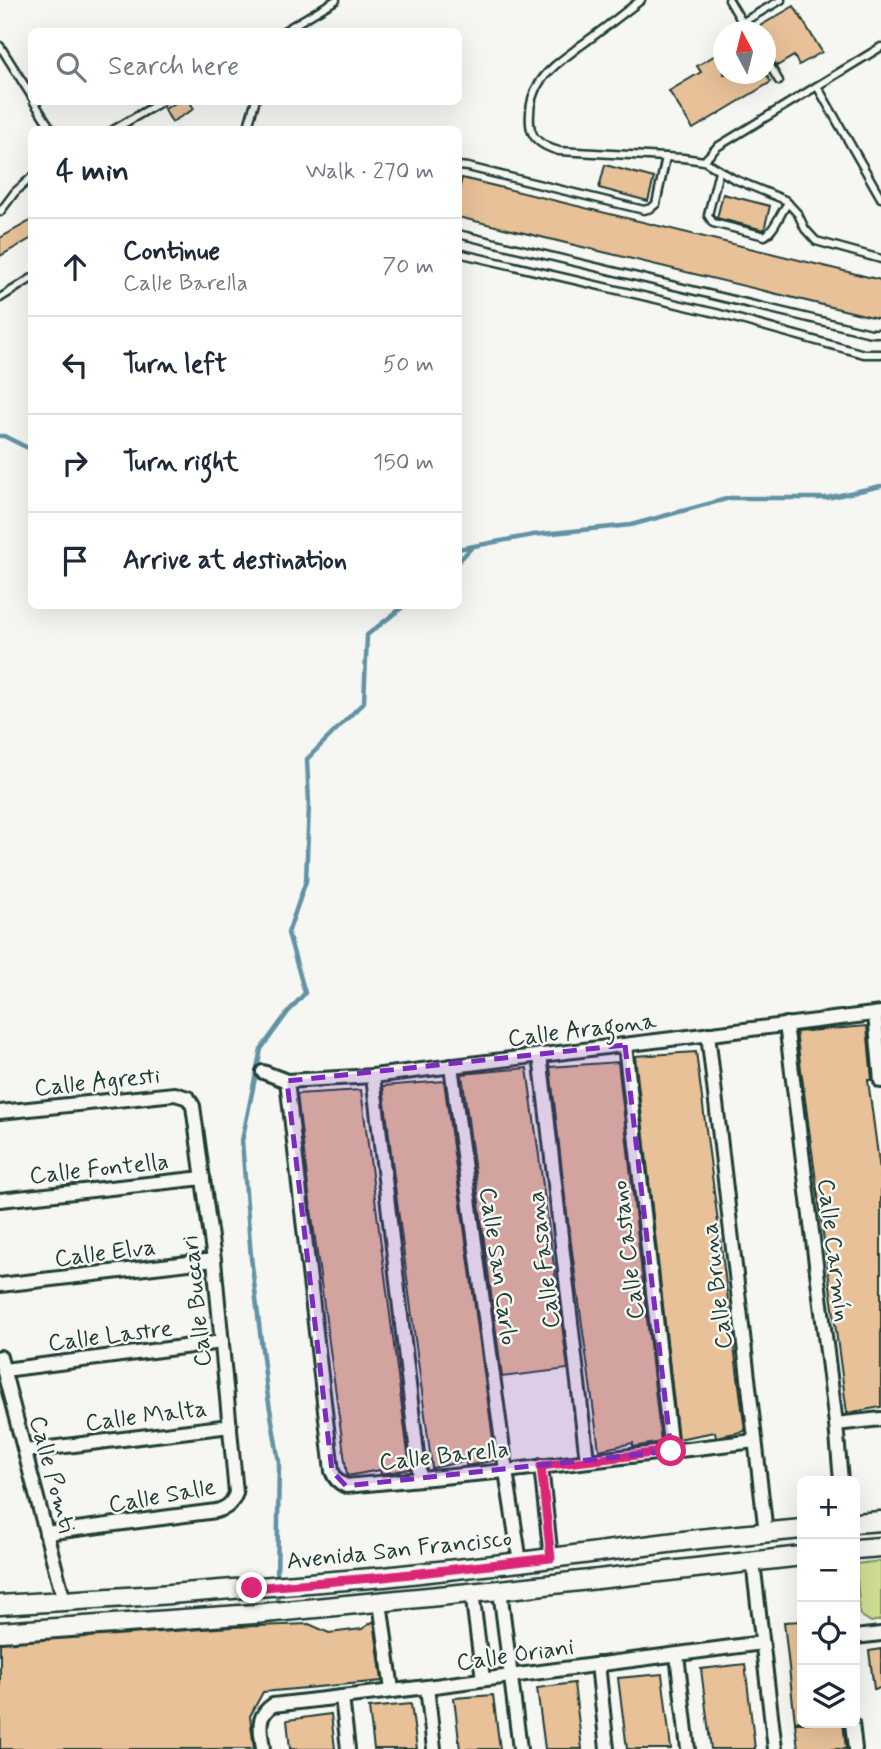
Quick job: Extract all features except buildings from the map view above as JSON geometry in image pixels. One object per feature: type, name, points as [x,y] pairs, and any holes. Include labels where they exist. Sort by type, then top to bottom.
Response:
[{"type":"street","name":"Calle Aragona","points":[[287,1081],[373,1076],[878,1013]]},
{"type":"street","points":[[878,1013],[881,1081]]},
{"type":"street","name":"Calle Carmín","points":[[786,1024],[841,1476]]},
{"type":"street","name":"Calle Bruna","points":[[708,1034],[766,1533]]},
{"type":"street","name":"Calle Castano","points":[[625,1045],[671,1451]]},
{"type":"street","name":"Calle Fasana","points":[[540,1055],[587,1460]]},
{"type":"street","name":"Calle San Carlo","points":[[451,1066],[520,1562]]},
{"type":"street","points":[[263,1072],[287,1081]]},
{"type":"street","points":[[373,1076],[421,1479]]},
{"type":"street","name":"Calle Barella","points":[[287,1081],[332,1471],[339,1483],[346,1486],[506,1471],[755,1441]]},
{"type":"street","name":"Calle Agresti","points":[[0,1112],[176,1094],[188,1098],[192,1106]]},
{"type":"street","name":"Calle Buccari","points":[[192,1106],[214,1260],[236,1493]]},
{"type":"street","name":"Calle Fontella","points":[[0,1200],[203,1178]]},
{"type":"street","name":"Calle Elva","points":[[0,1285],[214,1260]]},
{"type":"street","name":"Calle Lastre","points":[[2,1363],[222,1342]]},
{"type":"street","name":"Calle Pomti","points":[[2,1363],[64,1601]]},
{"type":"street","points":[[836,1424],[881,1419]]},
{"type":"street","name":"Calle Malta","points":[[25,1451],[230,1426]]},
{"type":"street","points":[[541,1466],[551,1558]]},
{"type":"street","name":"Calle Salle","points":[[46,1534],[216,1511],[229,1506],[236,1493]]},
{"type":"street","points":[[860,1523],[881,1521]]},
{"type":"street","name":"Avenida San Francisco","points":[[0,1605],[384,1577],[797,1530]]},
{"type":"street","points":[[699,1539],[702,1567]]},
{"type":"street","points":[[860,1548],[881,1546]]},
{"type":"street","name":"Avenida San Francisco","points":[[0,1632],[307,1609],[797,1557]]},
{"type":"street","points":[[753,1562],[775,1749]]},
{"type":"street","points":[[500,1590],[520,1749]]},
{"type":"street","points":[[472,1592],[483,1679]]},
{"type":"street","points":[[380,1602],[392,1690]]},
{"type":"street","points":[[860,1636],[881,1634]]},
{"type":"street","name":"Calle Oriani","points":[[263,1749],[260,1723],[265,1710],[273,1705],[762,1643]]},
{"type":"street","points":[[677,1655],[688,1749]]},
{"type":"street","points":[[598,1664],[607,1749]]},
{"type":"street","points":[[427,1687],[434,1749]]},
{"type":"street","points":[[342,1697],[348,1749]]},
{"type":"street","points":[[853,1728],[855,1749]]},
{"type":"lane","points":[[289,28],[336,0]]},
{"type":"lane","points":[[641,0],[559,63],[540,81],[532,99],[531,129],[541,145],[559,151],[666,157],[704,162],[788,203],[816,241],[881,259]]},
{"type":"lane","points":[[729,0],[742,21]]},
{"type":"lane","points":[[745,21],[780,0]]},
{"type":"lane","points":[[0,46],[28,91]]},
{"type":"lane","points":[[704,162],[717,147],[880,50]]},
{"type":"lane","points":[[776,76],[779,81]]},
{"type":"lane","points":[[817,86],[881,198]]},
{"type":"lane","points":[[36,105],[49,126]]},
{"type":"lane","points":[[120,126],[156,105]]},
{"type":"lane","points":[[248,126],[253,105]]},
{"type":"lane","points":[[462,166],[644,210],[656,204],[666,157]]},
{"type":"lane","points":[[719,171],[708,215],[713,223],[765,236],[772,232],[788,203]]},
{"type":"lane","points":[[0,212],[28,181]]},
{"type":"lane","points":[[462,235],[871,333],[881,333]]},
{"type":"lane","points":[[462,254],[716,313],[864,354],[881,354]]},
{"type":"lane","points":[[0,298],[28,280]]},
{"type":"highlighted area","points":[[625,1045],[671,1451],[346,1486],[332,1471],[287,1081]]},
{"type":"green space","points":[[881,1561],[881,1620],[871,1622],[860,1615],[860,1564]]},
{"type":"waterway","points":[[0,436],[28,448]]},
{"type":"waterway","points":[[462,548],[533,535],[631,525],[730,498],[827,498],[881,486]]},
{"type":"waterway","points":[[462,558],[472,547]]},
{"type":"waterway","points":[[277,1581],[279,1462],[267,1391],[251,1257],[242,1141],[261,1049],[305,993],[288,933],[306,881],[309,804],[307,759],[364,702],[367,635],[400,609]]},
{"type":"waterway","points":[[277,1590],[277,1609]]},
{"type":"route","points":[[252,1588],[384,1577],[551,1558],[541,1466],[671,1451]]}]
